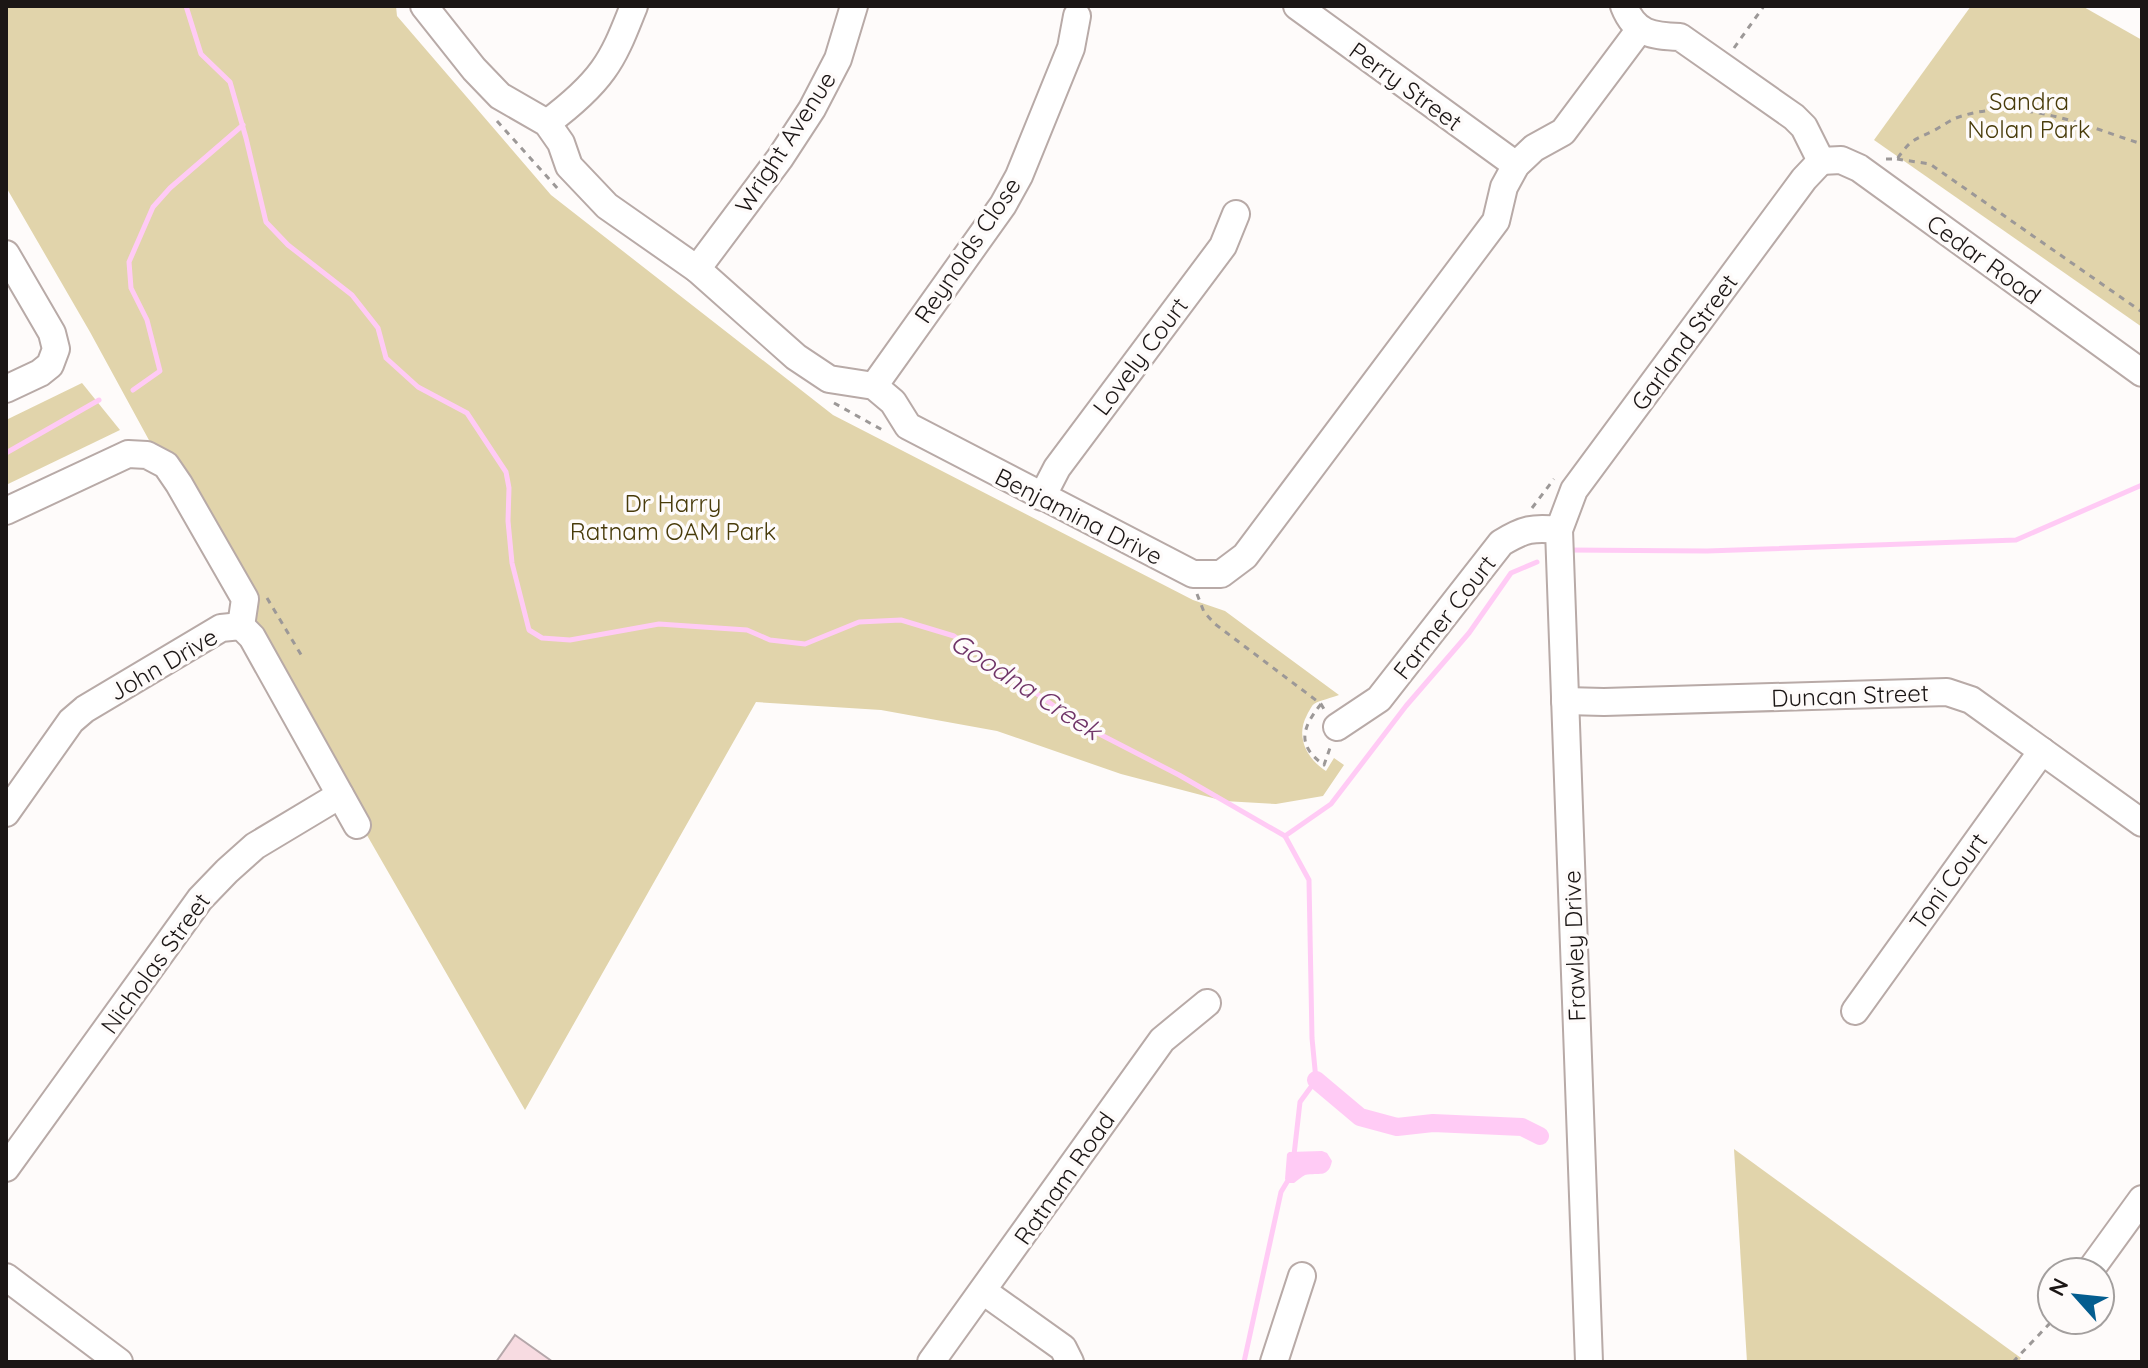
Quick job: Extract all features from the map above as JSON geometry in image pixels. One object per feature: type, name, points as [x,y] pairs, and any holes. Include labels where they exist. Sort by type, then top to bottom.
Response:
[{"type":"street","points":[[424,6],[474,69],[500,96],[547,123],[561,143],[569,166],[607,206],[697,269],[796,357],[829,379],[874,386]]},
{"type":"street","points":[[547,123],[572,104],[603,70],[634,6]]},
{"type":"street","name":"Wright Avenue","points":[[697,269],[780,158],[812,109],[838,59],[854,6]]},
{"type":"street","name":"Perry Street","points":[[1297,6],[1516,165]]},
{"type":"street","points":[[1624,6],[1640,29],[1656,36],[1680,37],[1794,117],[1804,127],[1821,161]]},
{"type":"street","name":"Reynolds Close","points":[[874,386],[1003,205],[1019,176],[1071,48],[1077,16]]},
{"type":"street","points":[[1193,574],[1221,574],[1245,556],[1496,221],[1504,187],[1516,165],[1534,148],[1563,132],[1640,29]]},
{"type":"street","name":"Cedar Road","points":[[1821,161],[1841,160],[1859,168],[2142,373]]},
{"type":"street","name":"Garland Street","points":[[1559,530],[1574,490],[1804,179],[1821,161]]},
{"type":"street","name":"Lovely Court","points":[[1042,497],[1057,468],[1223,246],[1236,214]]},
{"type":"street","points":[[6,254],[52,333],[56,349],[50,365],[6,389]]},
{"type":"street","name":"Benjamina Drive","points":[[874,386],[893,402],[908,426],[1193,574]]},
{"type":"street","points":[[6,511],[128,454],[147,455],[166,465],[179,484],[245,599],[241,626]]},
{"type":"street","points":[[1519,532],[1535,527],[1559,530]]},
{"type":"street","name":"Frawley Drive","points":[[1559,530],[1589,1362]]},
{"type":"street","name":"Farmer Court","points":[[1337,727],[1379,699],[1501,543],[1519,532]]},
{"type":"street","name":"John Drive","points":[[6,813],[14,783],[85,709],[221,628],[241,626],[252,637],[357,825]]},
{"type":"street","name":"Duncan Street","points":[[1565,701],[1947,692],[1971,700],[2142,823]]},
{"type":"street","name":"Toni Court","points":[[1855,1011],[2042,751]]},
{"type":"street","name":"Nicholas Street","points":[[6,1168],[200,899],[255,846],[340,795]]},
{"type":"street","name":"Ratnam Road","points":[[931,1362],[1162,1040],[1207,1003]]},
{"type":"street","points":[[2101,1256],[2142,1199]]},
{"type":"street","points":[[1274,1362],[1302,1276]]},
{"type":"street","points":[[6,1277],[119,1362]]},
{"type":"street","points":[[983,1291],[1063,1348],[1070,1362]]},
{"type":"path","points":[[1722,65],[1764,6]]},
{"type":"path","points":[[1897,159],[1909,141],[1954,119],[2003,109],[2057,116],[2142,144]]},
{"type":"path","points":[[1877,159],[1930,164],[2142,312]]},
{"type":"path","points":[[1519,532],[1529,512],[1557,476]]},
{"type":"path","points":[[1193,574],[1197,594],[1209,618],[1321,704],[1337,727]]},
{"type":"path","points":[[2013,1362],[2038,1336]]},
{"type":"green space","name":"Dr Harry Ratnam OAM Park","points":[[6,6],[396,6],[397,16],[551,195],[833,415],[1193,600],[1225,611],[1339,695],[1313,705],[1302,731],[1308,754],[1326,771],[1334,758],[1344,765],[1323,796],[1276,804],[1224,801],[1121,774],[997,731],[881,710],[756,702],[525,1110],[318,750],[90,332],[6,187]]},
{"type":"green space","name":"Sandra Nolan Park","points":[[1971,6],[2082,6],[2142,40],[2142,327],[1874,140]]},
{"type":"green space","points":[[82,383],[120,430],[6,485],[6,420]]},
{"type":"green space","points":[[1734,1149],[2021,1358],[2018,1362],[1747,1362]]},
{"type":"shaded area","points":[[1322,1151],[1332,1161],[1325,1173],[1305,1175],[1294,1183],[1288,1183],[1285,1179],[1289,1152]]},
{"type":"building","points":[[515,1335],[553,1362],[496,1362]]},
{"type":"waterway","name":"Goodna Creek","points":[[186,6],[201,54],[230,82],[266,222],[288,245],[352,295],[378,328],[386,358],[418,387],[467,413],[506,472],[512,563],[529,630],[542,638],[570,640],[659,624],[747,630],[770,640],[805,644],[859,622],[901,620],[954,636],[1080,724],[1179,775],[1285,836],[1309,880],[1312,1038],[1316,1080],[1300,1102],[1294,1155]]},
{"type":"waterway","points":[[133,390],[160,371],[147,320],[131,288],[129,262],[153,207],[170,188],[243,125]]},
{"type":"waterway","points":[[6,453],[99,400]]},
{"type":"waterway","points":[[1567,550],[1707,551],[2016,540],[2142,485]]},
{"type":"waterway","points":[[1285,836],[1331,804],[1406,706],[1469,633],[1511,573],[1537,562]]},
{"type":"waterway","points":[[1316,1080],[1360,1117],[1397,1127],[1433,1123],[1522,1127],[1540,1136]]},
{"type":"waterway","name":"Goodna Creek","points":[[1244,1362],[1281,1192],[1290,1177]]}]
